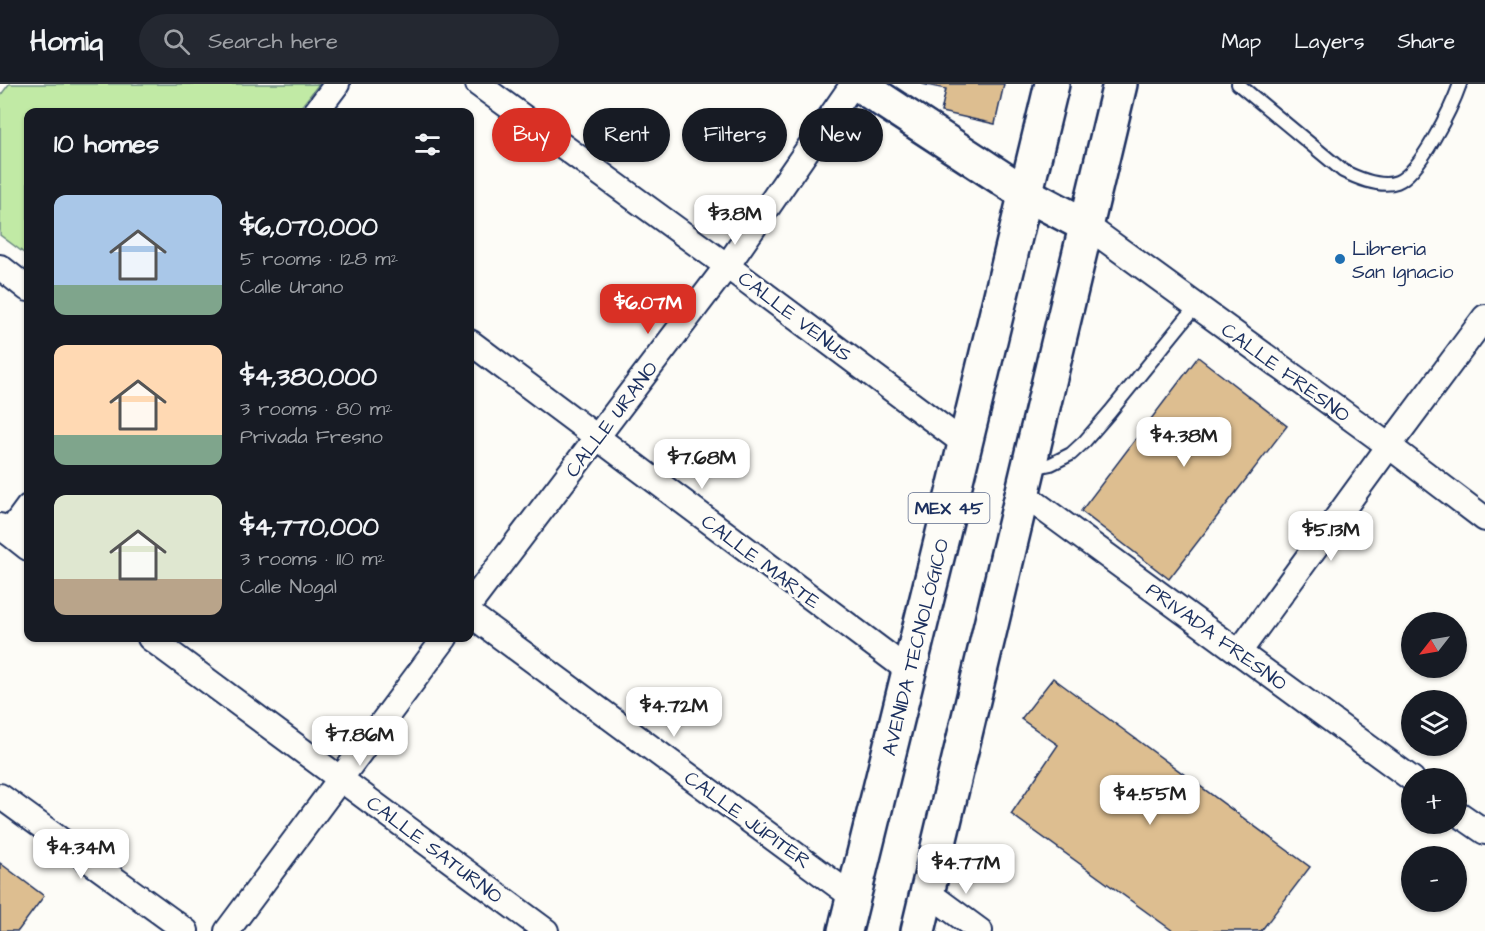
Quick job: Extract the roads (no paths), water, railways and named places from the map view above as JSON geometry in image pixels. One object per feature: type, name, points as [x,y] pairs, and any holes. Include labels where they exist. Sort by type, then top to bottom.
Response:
[{"type":"main road","points":[[858,84],[1026,194],[1087,226]]},
{"type":"main road","name":"AVENIDA TECNOLÓGICO","points":[[845,931],[1052,84]]},
{"type":"main road","name":"MEX 45","points":[[918,931],[1120,84]]},
{"type":"street","points":[[319,108],[337,84]]},
{"type":"street","name":"CALLE VENUS","points":[[478,84],[965,444]]},
{"type":"street","name":"CALLE URANO","points":[[474,599],[727,266],[853,84]]},
{"type":"street","name":"CALLE FRESNO","points":[[1087,226],[1389,446],[1485,519]]},
{"type":"street","points":[[0,267],[24,286]]},
{"type":"street","points":[[1239,652],[1485,317]]},
{"type":"street","name":"CALLE MARTE","points":[[474,345],[909,671]]},
{"type":"street","name":"PRIVADA FRESNO","points":[[1026,481],[1239,652],[1401,771]]},
{"type":"street","points":[[24,511],[4,530],[24,545]]},
{"type":"street","name":"CALLE JÚPITER","points":[[474,617],[853,897]]},
{"type":"street","name":"CALLE SATURNO","points":[[155,642],[546,931]]},
{"type":"street","points":[[227,931],[442,642]]},
{"type":"street","points":[[0,796],[186,931]]},
{"type":"street","points":[[1467,820],[1485,832]]},
{"type":"street","points":[[927,892],[980,931]]},
{"type":"lane","points":[[1238,84],[1343,171],[1358,179],[1384,183],[1398,182],[1411,172],[1424,155],[1460,84]]},
{"type":"lane","points":[[1026,481],[1071,454],[1085,441],[1196,306]]},
{"type":"place","name":"Libreria San Ignacio","points":[[1340,259]]}]
